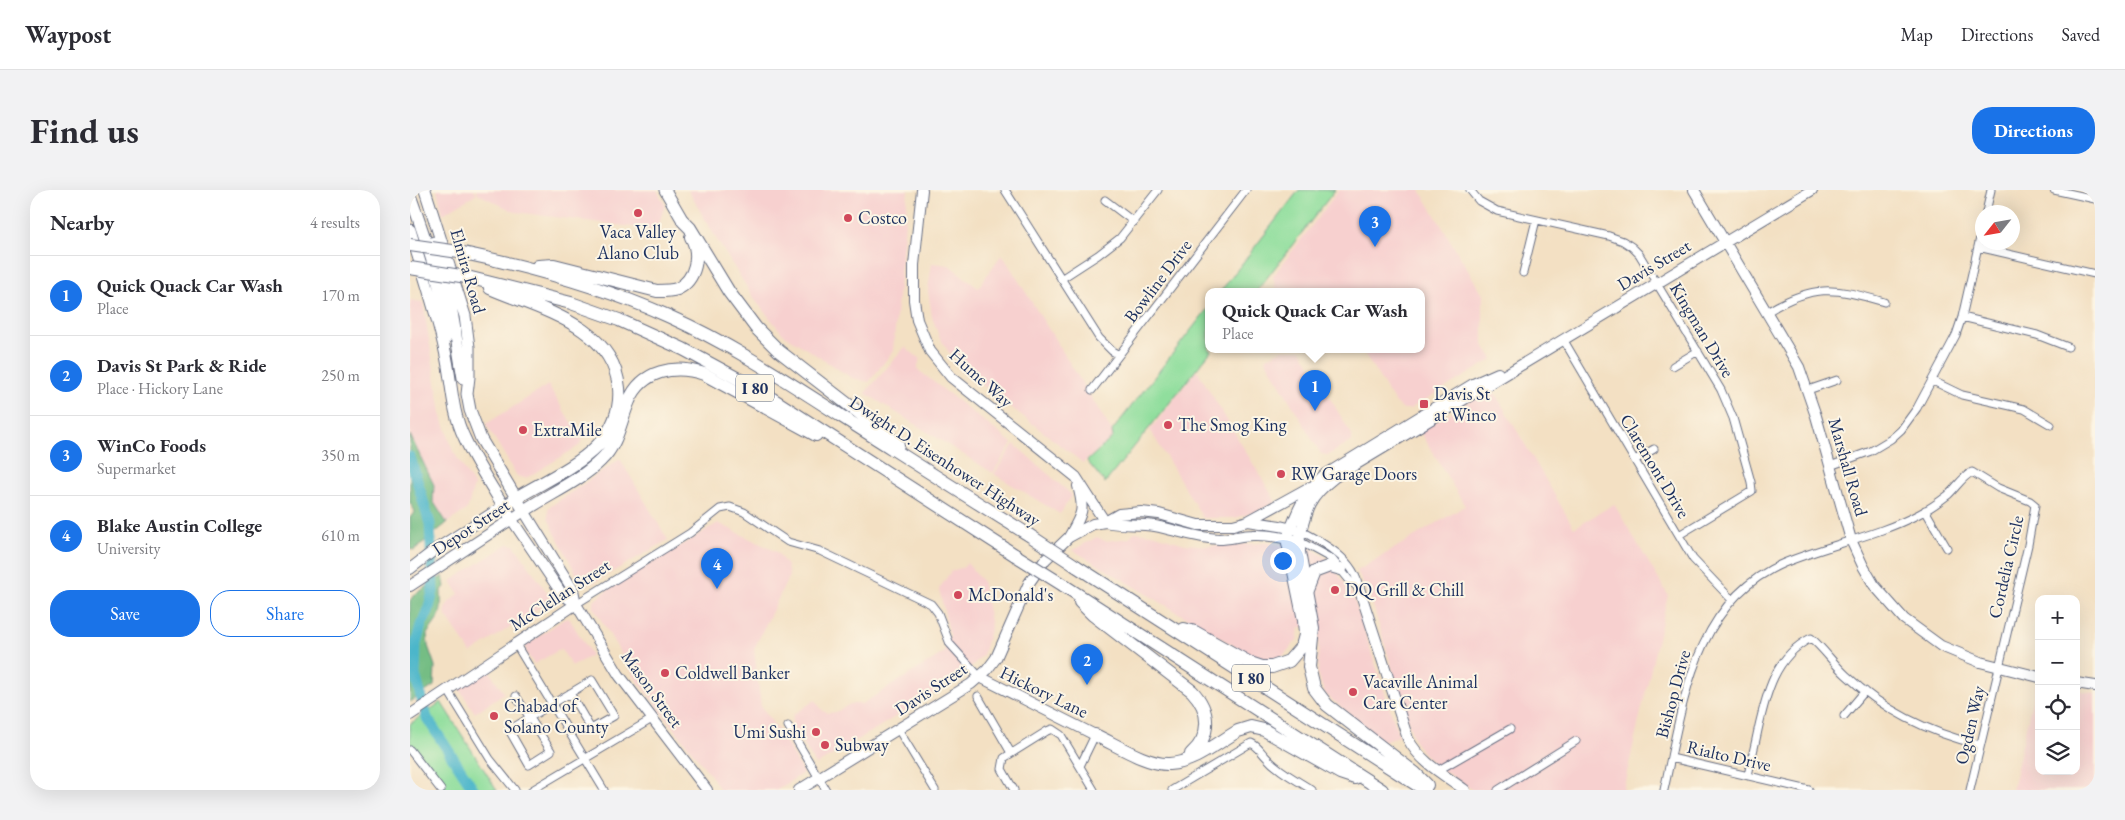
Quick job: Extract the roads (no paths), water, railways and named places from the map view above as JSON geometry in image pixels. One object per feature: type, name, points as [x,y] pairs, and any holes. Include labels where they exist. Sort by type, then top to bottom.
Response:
[{"type":"highway","points":[[524,267],[554,265],[657,291],[678,288],[687,281],[696,264],[694,242],[683,221]]},
{"type":"highway","points":[[683,221],[690,228],[729,292],[768,340],[886,433],[917,464]]},
{"type":"highway","name":"Dwight D. Eisenhower Highway","points":[[410,245],[459,252],[524,267],[624,298],[702,332],[768,369],[1425,790]]},
{"type":"highway","name":"I 80","points":[[410,268],[467,277],[571,303],[619,320],[706,360],[757,389],[1378,787]]},
{"type":"highway","points":[[467,277],[582,329],[601,346],[610,358],[618,382],[620,395],[617,413],[605,437],[583,458],[516,498]]},
{"type":"highway","points":[[524,511],[582,475],[602,459],[618,433],[634,391],[656,374],[677,368],[691,369],[704,374],[739,391],[802,428],[866,459]]},
{"type":"highway","points":[[1295,535],[1313,628],[1309,667],[1314,688],[1333,710],[1416,773],[1432,790]]},
{"type":"highway","points":[[1161,620],[1195,632],[1250,662],[1262,666],[1272,667],[1289,661],[1302,646],[1305,635],[1295,535]]},
{"type":"highway","points":[[1306,590],[1310,579],[1316,571],[1330,566],[1341,569]]},
{"type":"highway","points":[[1063,585],[1093,615],[1192,691],[1200,700],[1205,708],[1206,731],[1197,749],[1184,760]]},
{"type":"highway","points":[[1095,734],[1148,760],[1167,764],[1193,757],[1238,731],[1252,727],[1274,735],[1340,773],[1378,787]]},
{"type":"main road","name":"Elmira Road","points":[[419,190],[448,288],[466,394],[474,424],[524,511]]},
{"type":"main road","name":"Elmira Road","points":[[425,190],[465,316],[469,347],[469,377],[466,394]]},
{"type":"main road","points":[[665,190],[683,221]]},
{"type":"main road","name":"Elmira Road","points":[[410,195],[439,289],[446,329],[445,351]]},
{"type":"main road","name":"Elmira Road","points":[[410,230],[429,289],[445,351],[453,406],[464,437],[512,520]]},
{"type":"street","name":"Hume Way","points":[[922,190],[914,265],[914,300],[918,320],[930,351],[951,377],[1076,478],[1105,522]]},
{"type":"street","points":[[1005,190],[1098,338],[1119,355]]},
{"type":"street","points":[[1061,279],[1110,247],[1134,222],[1158,190]]},
{"type":"street","name":"Bowline Drive","points":[[1092,390],[1246,190]]},
{"type":"street","name":"Kingman Drive","points":[[1470,190],[1487,207],[1623,241],[1639,254],[1698,351],[1728,404],[1752,491],[1679,535]]},
{"type":"street","name":"Marshall Road","points":[[1694,190],[1792,355],[1808,390],[1851,540],[1874,585],[1888,604],[1924,636],[1953,652],[2035,676]]},
{"type":"street","name":"Davis Street","points":[[1295,535],[1313,498],[1334,477],[1812,190]]},
{"type":"street","points":[[1988,205],[1992,190]]},
{"type":"street","points":[[2054,190],[2095,199]]},
{"type":"street","points":[[1105,200],[1134,222]]},
{"type":"street","points":[[1523,273],[1536,220]]},
{"type":"street","points":[[1830,466],[1871,451],[1901,430],[1933,381],[1950,348],[1962,317],[1977,250]]},
{"type":"street","points":[[1991,250],[2095,274]]},
{"type":"street","points":[[1766,312],[1787,299],[1813,291],[1834,291],[1884,302]]},
{"type":"street","points":[[1962,317],[2037,335],[2068,346]]},
{"type":"street","name":"Claremont Drive","points":[[1563,339],[1699,567],[1732,600]]},
{"type":"street","points":[[1672,366],[1698,351]]},
{"type":"street","name":"Davis Street","points":[[1295,535],[1300,506],[1312,485],[1338,465],[1473,384],[1513,369]]},
{"type":"street","points":[[1808,390],[1837,380]]},
{"type":"street","points":[[1933,381],[1962,395],[2024,409],[2051,425]]},
{"type":"street","points":[[1635,460],[1654,449]]},
{"type":"street","name":"Cordelia Circle","points":[[1851,540],[1908,519],[1925,510],[1948,495],[1966,475],[1972,472],[1998,488],[2030,501],[2035,506],[2028,545],[1999,667]]},
{"type":"street","points":[[1069,537],[1082,512],[1083,504],[1076,478]]},
{"type":"street","points":[[1248,521],[1261,516],[1312,485]]},
{"type":"street","name":"Depot Street","points":[[414,565],[516,498]]},
{"type":"street","name":"McClellan Street","points":[[411,714],[515,643],[690,533],[720,510],[730,507],[744,512],[788,542],[820,551],[931,604],[938,613],[950,644],[980,677]]},
{"type":"street","points":[[1925,510],[1947,548]]},
{"type":"street","name":"Depot Street","points":[[412,585],[524,511]]},
{"type":"street","name":"Mason Street","points":[[524,511],[573,590],[576,604],[619,676],[707,790]]},
{"type":"street","name":"Davis Street","points":[[799,790],[980,677],[996,658],[1030,583],[1045,560],[1069,537],[1093,524],[1105,522],[1119,514],[1141,512],[1198,525],[1233,525],[1248,521],[1295,535]]},
{"type":"street","name":"Mason Street","points":[[512,520],[562,594],[576,604]]},
{"type":"street","name":"Davis Street","points":[[1105,522],[1123,526],[1136,523],[1156,526],[1180,534],[1220,539],[1253,535],[1295,535]]},
{"type":"street","points":[[1295,535],[1322,553],[1359,588]]},
{"type":"street","points":[[1295,535],[1340,556],[1357,577],[1408,739],[1414,751],[1437,772],[1465,790]]},
{"type":"street","name":"Bishop Drive","points":[[1664,790],[1694,666],[1703,642],[1713,625],[1732,600],[1749,584],[1782,564],[1851,540]]},
{"type":"street","points":[[1748,776],[1764,706],[1773,678],[1787,657],[1802,643],[1811,638],[1845,674],[1888,708],[1914,722],[1948,736],[1980,745]]},
{"type":"street","points":[[515,643],[604,790]]},
{"type":"street","name":"Ogden Way","points":[[1970,790],[1999,667]]},
{"type":"street","name":"Hickory Lane","points":[[980,677],[1095,734]]},
{"type":"street","points":[[516,696],[529,717],[551,751],[529,765],[509,730],[529,717],[592,680],[614,716],[591,729],[570,693]]},
{"type":"street","points":[[2080,684],[2095,686]]},
{"type":"street","points":[[447,689],[490,758],[515,790]]},
{"type":"street","points":[[1844,716],[1865,691]]},
{"type":"street","points":[[978,696],[1011,753]]},
{"type":"street","points":[[532,790],[652,719]]},
{"type":"street","points":[[788,726],[826,790]]},
{"type":"street","points":[[898,729],[935,790]]},
{"type":"street","points":[[1437,772],[1510,729]]},
{"type":"street","points":[[1014,790],[1001,765],[1004,758],[1047,731],[1052,730],[1061,735],[1094,790]]},
{"type":"street","points":[[1080,766],[1095,734]]},
{"type":"street","points":[[1498,790],[1576,741]]},
{"type":"street","points":[[1175,789],[1244,747],[1254,744],[1274,765],[1312,790]]},
{"type":"street","points":[[410,750],[441,790]]},
{"type":"street","name":"Rialto Drive","points":[[1671,758],[1809,790]]},
{"type":"waterway","points":[[410,457],[430,524],[433,591],[428,612],[421,625],[416,644],[415,675],[427,718],[474,790]]},
{"type":"place","name":"Vaca Valley Alano Club","points":[[638,213]]},
{"type":"place","name":"Costco","points":[[848,218]]},
{"type":"place","name":"WinCo Foods","points":[[1375,247]]},
{"type":"place","name":"Davis St at Winco","points":[[1424,404]]},
{"type":"place","name":"Quick Quack Car Wash","points":[[1315,411]]},
{"type":"place","name":"The Smog King","points":[[1168,425]]},
{"type":"place","name":"ExtraMile","points":[[523,430]]},
{"type":"place","name":"RW Garage Doors","points":[[1281,474]]},
{"type":"place","name":"Blake Austin College","points":[[717,589]]},
{"type":"place","name":"DQ Grill & Chill","points":[[1335,590]]},
{"type":"place","name":"McDonald's","points":[[958,595]]},
{"type":"place","name":"Coldwell Banker","points":[[665,673]]},
{"type":"place","name":"Davis St Park & Ride","points":[[1087,685]]},
{"type":"place","name":"Vacaville Animal Care Center","points":[[1353,692]]},
{"type":"place","name":"Chabad of Solano County","points":[[494,716]]},
{"type":"place","name":"Umi Sushi","points":[[816,732]]},
{"type":"place","name":"Subway","points":[[825,745]]}]
